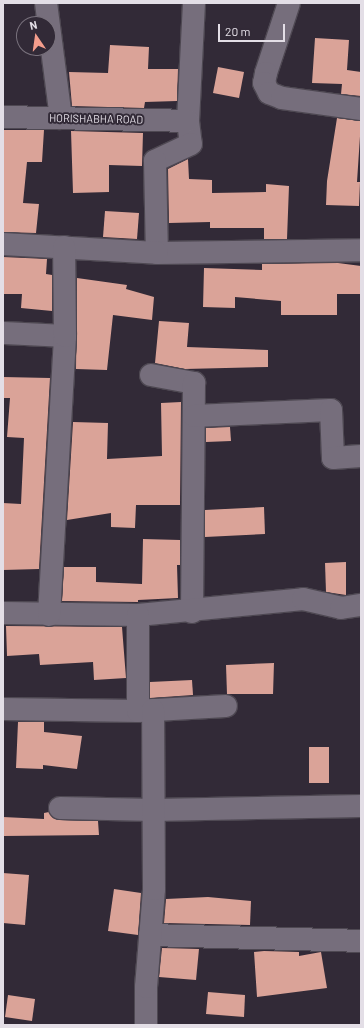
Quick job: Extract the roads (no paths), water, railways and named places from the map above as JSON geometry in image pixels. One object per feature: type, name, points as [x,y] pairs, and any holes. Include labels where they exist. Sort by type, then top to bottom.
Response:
[{"type":"street","points":[[46,3],[61,118]]},
{"type":"street","points":[[157,253],[155,161],[191,144],[188,122],[194,3]]},
{"type":"street","points":[[289,3],[266,73],[264,83],[269,93],[282,98],[361,109]]},
{"type":"street","name":"HORISHABHA ROAD","points":[[3,117],[188,122]]},
{"type":"street","points":[[3,244],[34,248],[64,247],[157,253],[361,250]]},
{"type":"street","points":[[49,615],[65,336],[64,247]]},
{"type":"street","points":[[3,334],[65,336]]},
{"type":"street","points":[[151,375],[194,383],[192,612]]},
{"type":"street","points":[[194,416],[331,410],[333,458],[361,456]]},
{"type":"street","points":[[3,613],[49,615],[138,615],[192,612],[303,599],[341,608],[361,605]]},
{"type":"street","points":[[138,615],[154,810],[154,888],[146,987],[146,1025]]},
{"type":"street","points":[[3,709],[145,711],[226,706]]},
{"type":"street","points":[[60,808],[154,810],[361,806]]},
{"type":"street","points":[[150,935],[361,941]]}]
